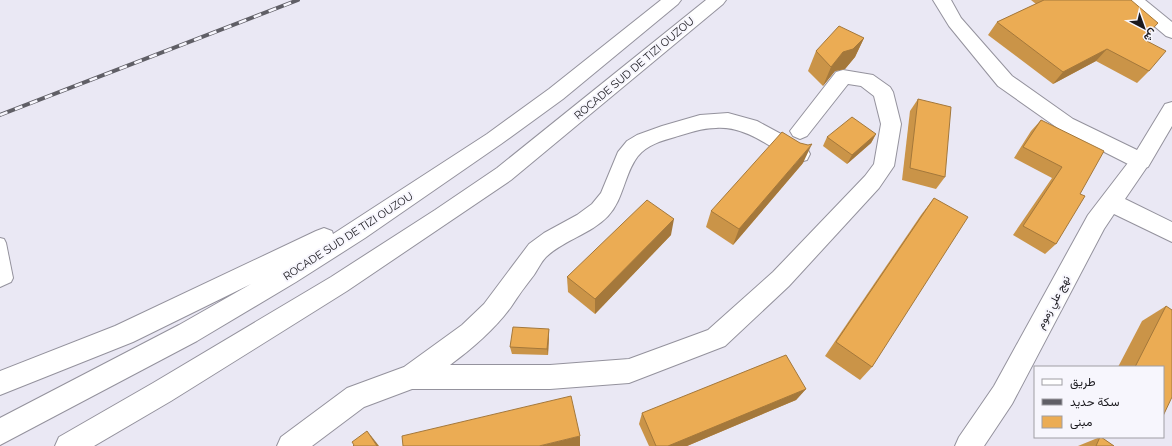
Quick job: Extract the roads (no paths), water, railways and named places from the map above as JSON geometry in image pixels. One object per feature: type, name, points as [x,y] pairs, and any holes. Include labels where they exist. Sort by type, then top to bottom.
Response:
[{"type":"main road","name":"ROCADE SUD DE TIZI OUZOU","points":[[0,432],[101,380],[288,275],[416,192],[494,139],[556,94],[672,0]]},
{"type":"main road","name":"ROCADE SUD DE TIZI OUZOU","points":[[68,446],[162,392],[332,288],[461,204],[504,174],[717,0]]},
{"type":"main road","points":[[942,0],[955,22],[1005,81],[1066,124],[1141,161]]},
{"type":"main road","points":[[1134,0],[1172,32]]},
{"type":"main road","points":[[290,446],[356,397],[412,377],[460,343],[488,317],[537,251],[554,238],[582,223],[601,210],[611,192],[618,172],[630,150],[642,142],[660,134],[700,122],[731,120],[800,142],[842,77],[866,80],[883,92],[891,124],[884,166],[872,182],[782,279],[716,338],[629,371],[550,376],[412,377]]},
{"type":"main road","name":"نهج علي زموم","points":[[968,446],[1003,394],[1096,222],[1141,161],[1172,109]]},
{"type":"main road","points":[[0,382],[124,334],[270,265],[416,192]]},
{"type":"main road","points":[[1111,202],[1172,233]]},
{"type":"lane","points":[[0,243],[7,278],[0,281]]},
{"type":"railway","points":[[0,115],[298,0]]}]
